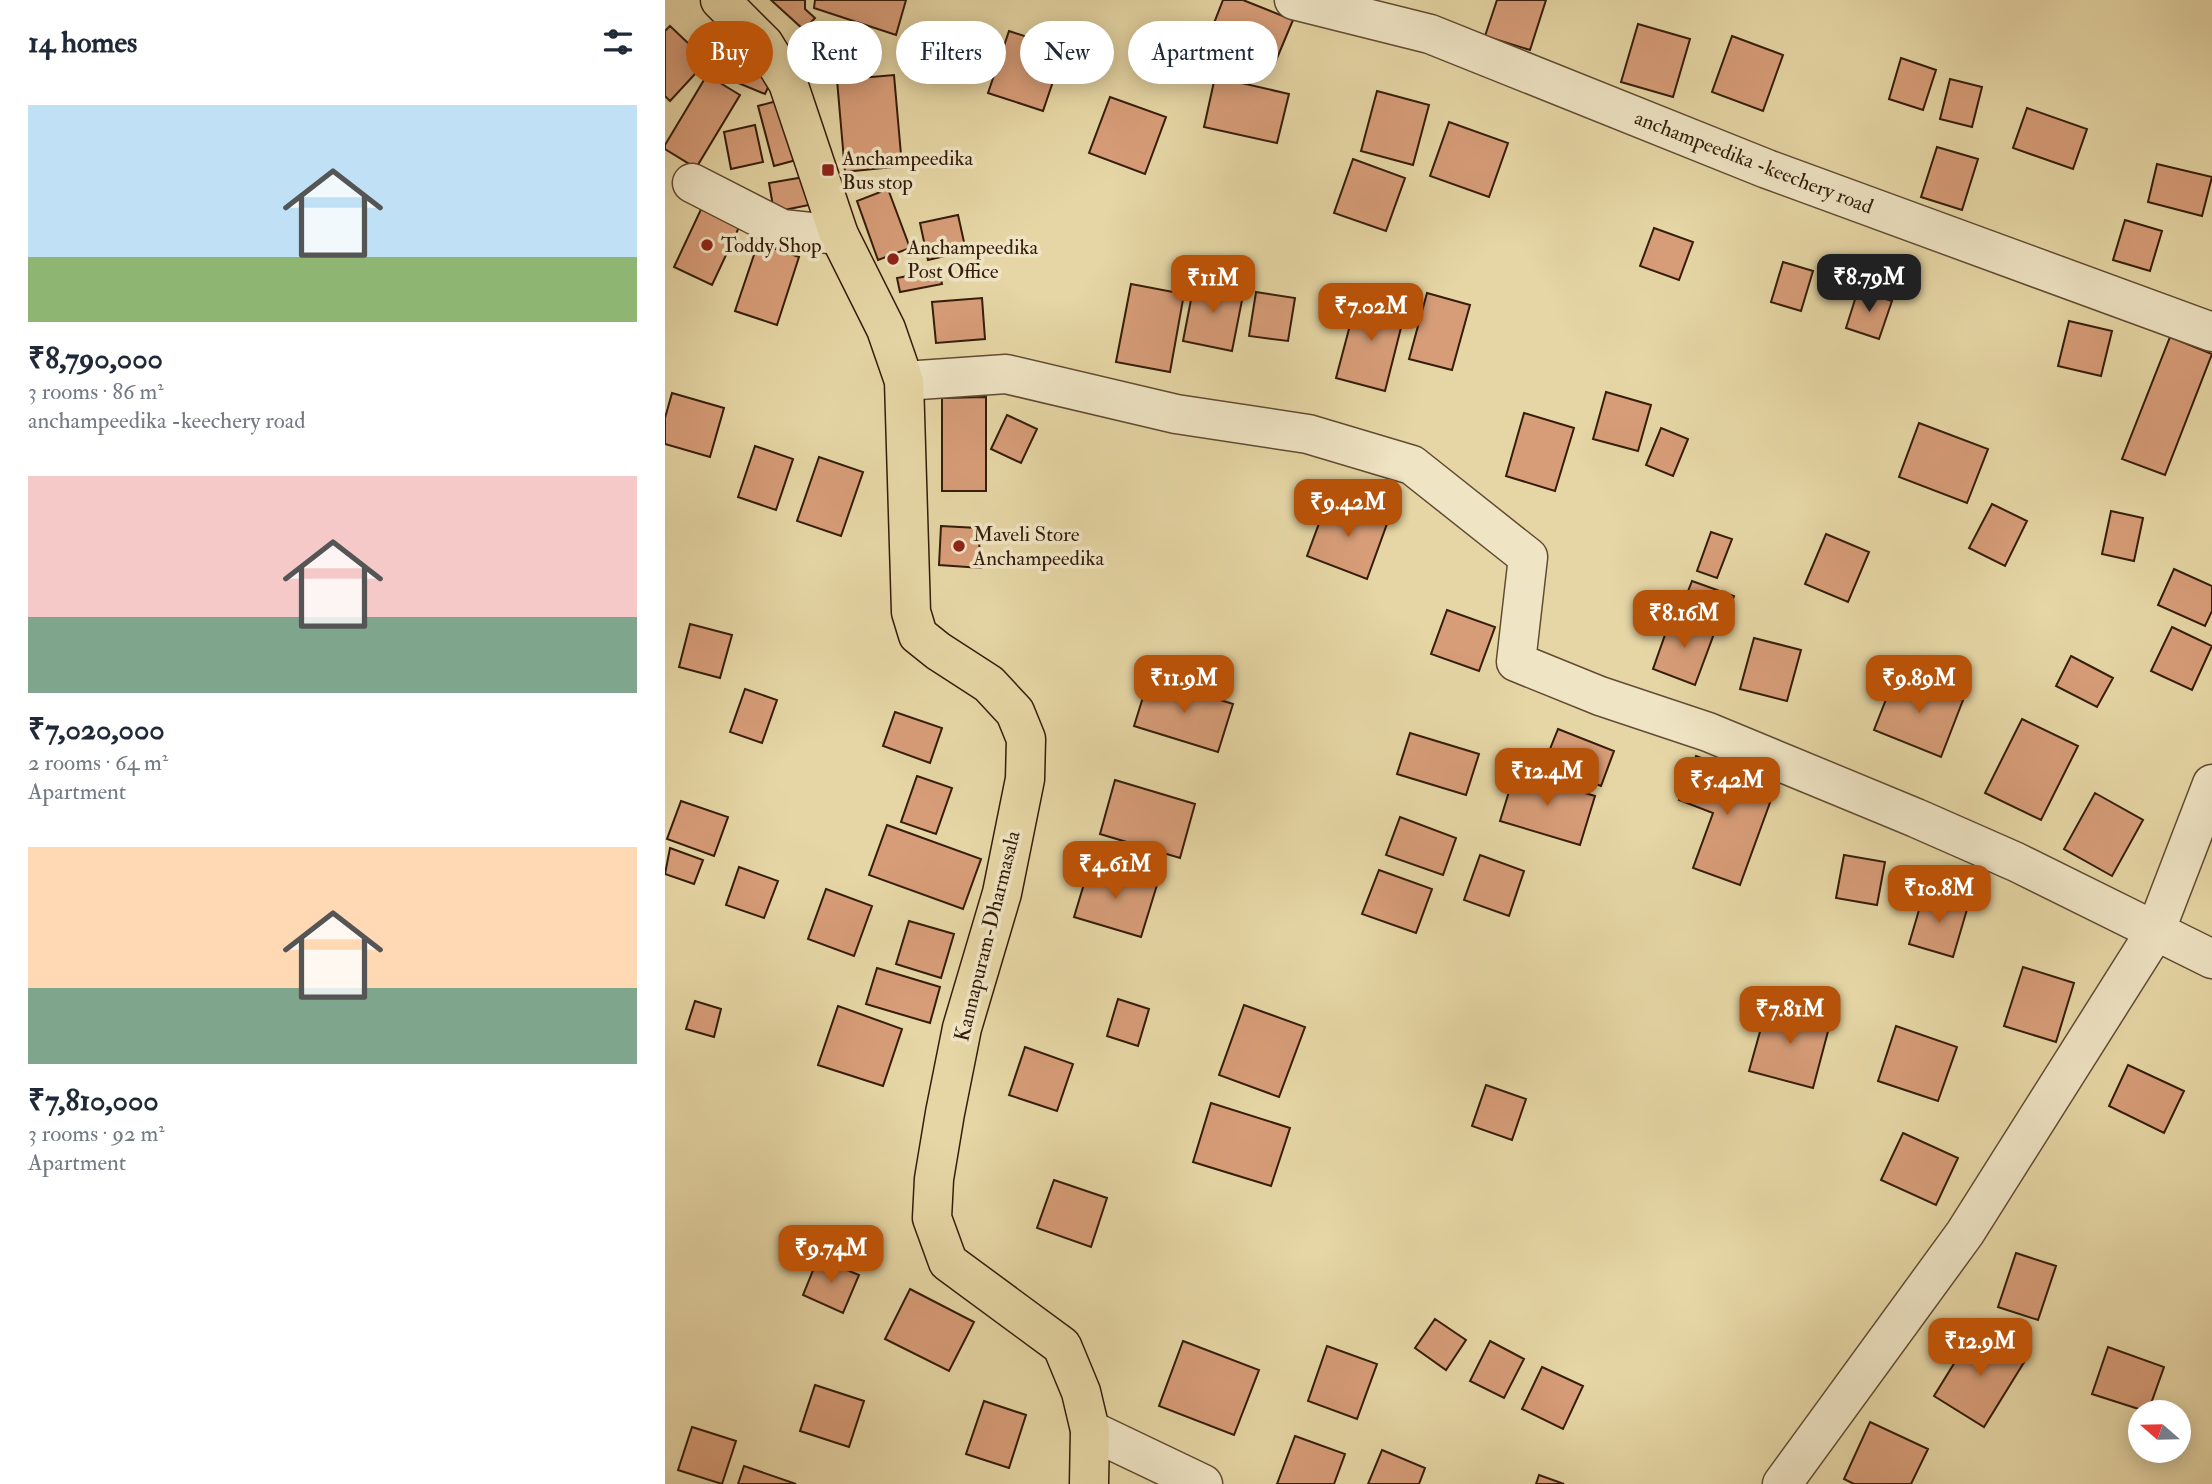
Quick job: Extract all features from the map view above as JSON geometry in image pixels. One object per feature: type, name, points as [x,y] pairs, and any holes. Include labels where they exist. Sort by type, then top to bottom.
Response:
[{"type":"main road","name":"Kannapuram-Dharmasala","points":[[720,0],[764,44],[788,83],[839,235],[886,329],[904,381],[911,612],[918,635],[938,652],[989,684],[1015,712],[1026,739],[1025,779],[1002,893],[963,1028],[945,1113],[934,1179],[932,1218],[948,1262],[1062,1346],[1081,1392],[1090,1430],[1089,1484]]},
{"type":"street","name":"anchampeedika -keechery road","points":[[1294,0],[1430,34],[1767,169],[2212,332]]},
{"type":"street","points":[[692,183],[782,229],[839,235]]},
{"type":"street","points":[[904,381],[1006,374],[1176,414],[1308,434],[1412,465],[1528,557],[1516,662],[1600,696],[1708,732],[1916,818],[2016,862],[2212,959]]},
{"type":"street","points":[[1782,1484],[1965,1233],[2155,932],[2212,784]]},
{"type":"street","points":[[1090,1430],[1203,1484]]},
{"type":"building","points":[[771,0],[805,0],[805,9],[815,18],[812,21],[794,21]]},
{"type":"building","points":[[815,0],[906,0],[900,21],[896,21],[896,35],[882,30],[882,21],[853,21],[814,8]]},
{"type":"building","points":[[1223,0],[1243,0],[1293,20],[1278,56],[1278,21],[1215,21]]},
{"type":"building","points":[[1497,0],[1546,0],[1530,50],[1485,36]]},
{"type":"building","points":[[1638,24],[1690,39],[1673,97],[1621,82]]},
{"type":"building","points":[[670,26],[686,41],[686,84],[670,101],[665,96],[665,31]]},
{"type":"building","points":[[1009,31],[1020,35],[1020,84],[1052,84],[1043,111],[988,93],[991,84],[1006,84],[1006,40]]},
{"type":"building","points":[[1732,36],[1783,55],[1763,111],[1712,92]]},
{"type":"building","points":[[1901,58],[1936,70],[1923,110],[1889,99]]},
{"type":"building","points":[[894,75],[902,166],[845,172],[837,84],[882,84],[882,76]]},
{"type":"building","points":[[1950,79],[1982,87],[1972,127],[1940,119]]},
{"type":"building","points":[[702,84],[722,84],[740,95],[696,168],[665,149]]},
{"type":"building","points":[[740,84],[770,84],[765,94]]},
{"type":"building","points":[[1213,84],[1245,84],[1289,94],[1277,143],[1204,127]]},
{"type":"building","points":[[1377,91],[1429,105],[1413,165],[1361,151]]},
{"type":"building","points":[[1110,97],[1166,117],[1145,174],[1089,153]]},
{"type":"building","points":[[784,99],[800,159],[774,166],[758,106]]},
{"type":"building","points":[[2027,108],[2087,129],[2073,169],[2013,148]]},
{"type":"building","points":[[1449,122],[1508,143],[1489,197],[1430,176]]},
{"type":"building","points":[[755,125],[763,162],[731,169],[724,132]]},
{"type":"building","points":[[1937,147],[1978,159],[1962,210],[1921,197]]},
{"type":"building","points":[[1353,159],[1405,178],[1386,231],[1334,213]]},
{"type":"building","points":[[2157,164],[2212,177],[2202,216],[2148,202]]},
{"type":"building","points":[[810,176],[814,204],[774,212],[769,183]]},
{"type":"building","points":[[888,189],[910,248],[878,260],[857,201]]},
{"type":"building","name":"Toddy Shop","points":[[703,205],[741,223],[712,285],[674,267]]},
{"type":"building","points":[[958,215],[966,251],[928,260],[920,223]]},
{"type":"building","points":[[2125,220],[2162,231],[2150,271],[2113,260]]},
{"type":"building","points":[[1654,228],[1693,242],[1679,280],[1640,266]]},
{"type":"building","points":[[758,243],[799,257],[777,325],[735,311]]},
{"type":"building","points":[[1783,262],[1813,271],[1801,311],[1771,302]]},
{"type":"building","points":[[939,270],[942,284],[900,292],[897,278]]},
{"type":"building","points":[[1195,279],[1244,290],[1232,351],[1183,341]]},
{"type":"building","points":[[1131,284],[1184,294],[1170,372],[1116,362]]},
{"type":"building","points":[[1858,290],[1892,301],[1879,339],[1846,328]]},
{"type":"building","points":[[1256,292],[1295,298],[1288,341],[1249,336]]},
{"type":"building","points":[[1427,293],[1470,305],[1452,370],[1409,359]]},
{"type":"building","points":[[1358,295],[1406,308],[1385,391],[1336,378]]},
{"type":"building","points":[[982,298],[985,339],[936,343],[932,302]]},
{"type":"building","points":[[2069,321],[2112,331],[2101,376],[2058,366]]},
{"type":"building","points":[[2170,337],[2212,354],[2165,475],[2122,459]]},
{"type":"building","points":[[1606,392],[1651,405],[1638,451],[1593,439]]},
{"type":"building","points":[[672,393],[724,408],[710,457],[665,444],[665,418]]},
{"type":"building","points":[[986,397],[986,491],[942,491],[942,398]]},
{"type":"building","points":[[1524,413],[1574,428],[1555,491],[1506,476]]},
{"type":"building","points":[[1007,415],[1037,429],[1021,463],[991,449]]},
{"type":"building","points":[[1919,423],[1988,449],[1967,503],[1899,477]]},
{"type":"building","points":[[1661,428],[1688,439],[1673,476],[1646,465]]},
{"type":"building","points":[[755,446],[793,459],[776,510],[738,497]]},
{"type":"building","points":[[819,457],[863,472],[841,536],[797,521]]},
{"type":"building","points":[[1328,499],[1388,521],[1367,579],[1307,556]]},
{"type":"building","points":[[1992,504],[2027,521],[2005,566],[1969,548]]},
{"type":"building","points":[[2111,511],[2143,518],[2134,561],[2102,554]]},
{"type":"building","name":"Maveli Store Anchampeedika","points":[[941,526],[978,528],[981,568],[939,565]]},
{"type":"building","points":[[1711,532],[1732,539],[1717,578],[1697,571]]},
{"type":"building","points":[[1826,534],[1869,552],[1848,602],[1805,584]]},
{"type":"building","points":[[2174,569],[2212,586],[2212,611],[2205,626],[2158,605]]},
{"type":"building","points":[[1692,581],[1734,596],[1725,622],[1682,607]]},
{"type":"building","points":[[1447,610],[1495,627],[1479,671],[1431,654]]},
{"type":"building","points":[[1672,615],[1715,631],[1695,685],[1653,669]]},
{"type":"building","points":[[690,624],[732,635],[720,678],[679,667]]},
{"type":"building","points":[[2172,627],[2212,646],[2192,690],[2151,671]]},
{"type":"building","points":[[1754,638],[1801,650],[1787,701],[1740,689]]},
{"type":"building","points":[[2071,656],[2113,678],[2097,707],[2056,686]]},
{"type":"building","points":[[1896,674],[1963,700],[1941,757],[1874,730]]},
{"type":"building","points":[[1149,678],[1233,704],[1218,752],[1134,726]]},
{"type":"building","points":[[745,689],[777,700],[762,743],[730,732]]},
{"type":"building","points":[[895,712],[942,728],[930,763],[883,746]]},
{"type":"building","points":[[2022,719],[2078,746],[2041,820],[1985,793]]},
{"type":"building","points":[[1558,729],[1614,751],[1601,786],[1544,764]]},
{"type":"building","points":[[1410,733],[1479,754],[1466,795],[1397,774]]},
{"type":"building","points":[[1696,756],[1776,786],[1740,885],[1693,868],[1713,813],[1679,800]]},
{"type":"building","points":[[1515,772],[1595,796],[1580,845],[1500,821]]},
{"type":"building","points":[[917,776],[952,788],[936,834],[901,822]]},
{"type":"building","points":[[1115,780],[1195,804],[1180,858],[1100,834]]},
{"type":"building","points":[[2095,793],[2143,820],[2112,876],[2064,849]]},
{"type":"building","points":[[681,801],[728,817],[714,856],[667,839]]},
{"type":"building","points":[[1400,817],[1456,838],[1443,875],[1386,855]]},
{"type":"building","points":[[887,825],[981,859],[963,909],[869,875]]},
{"type":"building","points":[[670,848],[703,860],[694,884],[665,874]]},
{"type":"building","points":[[1480,855],[1524,871],[1509,916],[1464,900]]},
{"type":"building","points":[[1844,855],[1885,862],[1877,905],[1836,898]]},
{"type":"building","points":[[1090,864],[1157,885],[1141,937],[1074,917]]},
{"type":"building","points":[[739,867],[778,881],[764,918],[726,905]]},
{"type":"building","points":[[1379,870],[1432,889],[1416,933],[1362,914]]},
{"type":"building","points":[[826,889],[872,906],[854,956],[808,939]]},
{"type":"building","points":[[1924,893],[1968,906],[1953,957],[1909,944]]},
{"type":"building","points":[[909,921],[954,934],[941,978],[896,964]]},
{"type":"building","points":[[2023,967],[2074,983],[2056,1042],[2004,1026]]},
{"type":"building","points":[[877,968],[940,987],[930,1023],[866,1004]]},
{"type":"building","points":[[1118,999],[1149,1009],[1138,1046],[1107,1036]]},
{"type":"building","points":[[695,1001],[721,1009],[714,1037],[686,1029]]},
{"type":"building","points":[[1768,1003],[1831,1020],[1813,1088],[1749,1071]]},
{"type":"building","points":[[1244,1005],[1305,1027],[1279,1097],[1219,1075]]},
{"type":"building","points":[[838,1006],[902,1029],[883,1086],[818,1065]]},
{"type":"building","points":[[1896,1026],[1957,1047],[1938,1101],[1878,1081]]},
{"type":"building","points":[[1025,1047],[1073,1064],[1057,1111],[1009,1095]]},
{"type":"building","points":[[2128,1065],[2184,1091],[2164,1133],[2109,1106]]},
{"type":"building","points":[[1486,1085],[1526,1099],[1512,1140],[1472,1126]]},
{"type":"building","points":[[1211,1103],[1290,1128],[1271,1186],[1193,1162]]},
{"type":"building","points":[[1903,1133],[1958,1158],[1936,1205],[1881,1180]]},
{"type":"building","points":[[1054,1180],[1107,1198],[1091,1247],[1037,1228]]},
{"type":"building","points":[[2016,1253],[2056,1266],[2038,1320],[1998,1307]]},
{"type":"building","points":[[818,1258],[859,1275],[843,1313],[803,1295]]},
{"type":"building","points":[[910,1289],[974,1322],[949,1371],[885,1339]]},
{"type":"building","points":[[1435,1319],[1466,1340],[1446,1370],[1415,1348]]},
{"type":"building","points":[[1976,1328],[2026,1359],[1984,1427],[1934,1396]]},
{"type":"building","points":[[1183,1341],[1259,1370],[1234,1435],[1159,1406]]},
{"type":"building","points":[[1490,1341],[1524,1359],[1504,1398],[1470,1381]]},
{"type":"building","points":[[1327,1346],[1377,1364],[1357,1419],[1308,1401]]},
{"type":"building","points":[[2108,1347],[2164,1367],[2152,1400],[2128,1400],[2128,1406],[2092,1394]]},
{"type":"building","points":[[1542,1367],[1583,1386],[1563,1429],[1522,1409]]},
{"type":"building","points":[[815,1385],[864,1401],[849,1447],[800,1431]]},
{"type":"building","points":[[984,1401],[1026,1415],[1009,1468],[966,1454]]},
{"type":"building","points":[[1870,1422],[1928,1449],[1911,1484],[1854,1484],[1844,1479]]},
{"type":"building","points":[[692,1427],[736,1441],[722,1484],[678,1470]]},
{"type":"building","points":[[1295,1436],[1345,1454],[1334,1484],[1277,1484]]},
{"type":"building","points":[[1382,1450],[1425,1468],[1419,1484],[1368,1484]]},
{"type":"building","points":[[744,1466],[796,1484],[738,1484]]},
{"type":"building","points":[[1539,1475],[1564,1484],[1536,1484]]},
{"type":"place","name":"Anchampeedika Bus stop","points":[[828,170]]},
{"type":"place","name":"Toddy Shop","points":[[707,245]]},
{"type":"place","name":"Anchampeedika Post Office","points":[[893,259]]},
{"type":"place","name":"Maveli Store Anchampeedika","points":[[959,546]]}]
